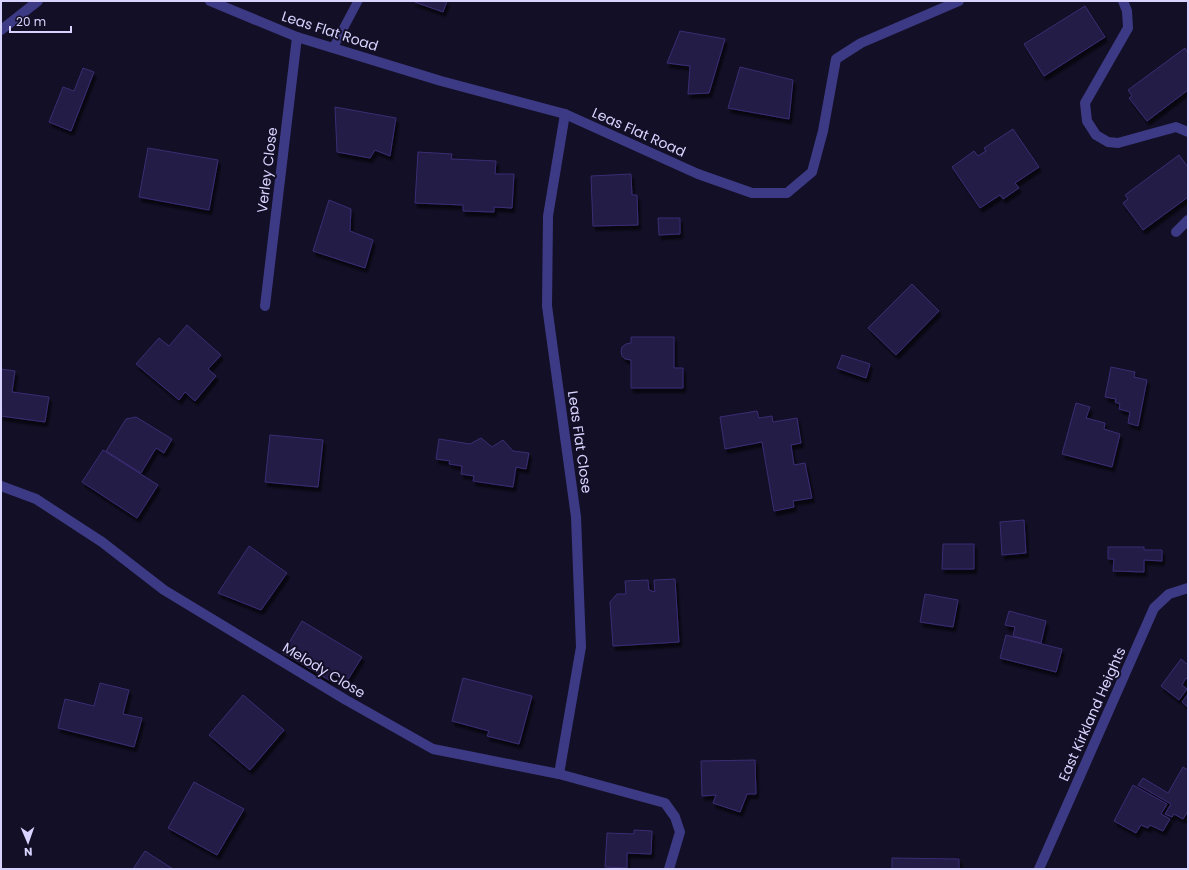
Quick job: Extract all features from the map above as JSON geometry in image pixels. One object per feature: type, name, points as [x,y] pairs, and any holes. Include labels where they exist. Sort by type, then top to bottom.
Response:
[{"type":"street","points":[[1,30],[38,1]]},
{"type":"street","name":"Leas Flat Road","points":[[210,1],[297,37],[441,80],[565,114],[698,174],[752,193],[787,193],[812,172],[823,131],[836,59],[861,43],[959,1]]},
{"type":"street","points":[[1123,1],[1128,11],[1128,28],[1085,103],[1087,121],[1096,135],[1108,142],[1118,143],[1176,127],[1188,132]]},
{"type":"street","name":"Verley Close","points":[[265,306],[297,37]]},
{"type":"street","name":"Leas Flat Close","points":[[559,774],[581,647],[576,518],[547,306],[548,216],[565,114]]},
{"type":"street","points":[[1176,232],[1188,220]]},
{"type":"street","name":"Melody Close","points":[[1,486],[36,498],[102,542],[164,590],[346,700],[433,749],[559,774],[665,803],[675,817],[680,832],[669,869]]},
{"type":"street","name":"East Kirkland Heights","points":[[1039,869],[1154,608],[1169,594],[1188,588]]},
{"type":"lane","points":[[333,48],[358,1]]},
{"type":"building","points":[[412,1],[447,1],[443,12]]},
{"type":"building","points":[[1085,6],[1105,37],[1044,76],[1024,44]]},
{"type":"building","points":[[680,31],[725,39],[709,93],[688,94],[690,66],[667,63]]},
{"type":"building","points":[[1185,48],[1188,53],[1188,90],[1147,121],[1129,98],[1132,96],[1128,90]]},
{"type":"building","points":[[740,67],[793,80],[789,119],[728,108]]},
{"type":"building","points":[[83,68],[94,72],[71,131],[49,122],[63,87],[74,91]]},
{"type":"building","points":[[335,107],[396,118],[390,156],[375,150],[370,158],[337,152]]},
{"type":"building","points":[[1013,129],[1039,167],[1015,183],[1019,188],[1003,199],[1000,195],[980,208],[952,167],[974,151],[978,156],[986,151],[984,148]]},
{"type":"building","points":[[148,148],[218,160],[209,210],[139,197]]},
{"type":"building","points":[[418,152],[452,154],[451,159],[496,161],[495,174],[514,174],[512,208],[494,207],[494,212],[463,211],[463,205],[415,203]]},
{"type":"building","points":[[1179,155],[1188,167],[1188,197],[1143,230],[1123,203],[1128,199],[1125,195]]},
{"type":"building","points":[[631,174],[632,195],[637,195],[638,225],[593,226],[591,176]]},
{"type":"building","points":[[329,200],[351,209],[350,231],[373,240],[365,268],[313,251]]},
{"type":"building","points":[[658,218],[680,218],[680,234],[659,235]]},
{"type":"building","points":[[912,284],[939,311],[896,355],[868,328]]},
{"type":"building","points":[[187,325],[221,355],[208,369],[216,376],[195,401],[185,392],[179,400],[136,364],[159,338],[169,346]]},
{"type":"building","points":[[631,337],[674,337],[674,368],[683,368],[683,388],[631,388],[631,360],[625,359],[622,356],[621,351],[622,347],[631,343]]},
{"type":"building","points":[[842,355],[870,364],[866,378],[837,368]]},
{"type":"building","points":[[1111,367],[1135,372],[1134,377],[1147,380],[1138,426],[1128,423],[1130,412],[1119,409],[1120,404],[1115,402],[1116,399],[1105,397]]},
{"type":"building","points":[[1,369],[15,371],[12,392],[49,397],[45,422],[1,416]]},
{"type":"building","points":[[1076,403],[1090,407],[1086,418],[1105,423],[1104,429],[1120,434],[1112,467],[1062,454]]},
{"type":"building","points":[[757,411],[759,418],[772,416],[773,422],[797,418],[801,443],[791,445],[794,465],[805,463],[812,498],[793,501],[794,507],[774,511],[762,442],[725,449],[720,417]]},
{"type":"building","points":[[136,417],[172,439],[164,453],[156,448],[141,473],[106,451],[126,419]]},
{"type":"building","points":[[270,435],[323,440],[318,487],[265,482]]},
{"type":"building","points":[[481,438],[492,447],[503,440],[513,451],[529,453],[526,469],[516,467],[513,487],[473,481],[474,476],[461,474],[462,466],[449,464],[450,461],[436,459],[439,439],[470,444]]},
{"type":"building","points":[[103,450],[158,485],[137,518],[82,482]]},
{"type":"building","points":[[1024,520],[1026,553],[1002,555],[1000,522]]},
{"type":"building","points":[[943,544],[974,544],[974,569],[942,569]]},
{"type":"building","points":[[249,546],[287,573],[261,610],[218,593]]},
{"type":"building","points":[[1108,547],[1144,547],[1144,550],[1162,550],[1162,561],[1144,560],[1144,572],[1113,571],[1114,559],[1108,559]]},
{"type":"building","points":[[675,579],[679,642],[613,646],[610,602],[617,594],[626,594],[625,581],[648,580],[649,590],[655,592],[654,580]]},
{"type":"building","points":[[925,594],[958,600],[953,627],[920,622]]},
{"type":"building","points":[[1009,611],[1046,621],[1041,643],[1013,636],[1015,627],[1005,625]]},
{"type":"building","points":[[302,621],[362,657],[347,681],[333,674],[329,680],[283,653]]},
{"type":"building","points":[[1006,635],[1062,649],[1056,672],[1000,658]]},
{"type":"building","points":[[1181,659],[1188,665],[1188,680],[1186,678],[1182,685],[1187,689],[1179,700],[1161,686]]},
{"type":"building","points":[[463,678],[532,696],[519,744],[487,736],[489,731],[452,721]]},
{"type":"building","points":[[100,683],[129,690],[123,714],[142,718],[134,747],[58,728],[65,699],[94,706]]},
{"type":"building","points":[[1188,694],[1188,707],[1182,702]]},
{"type":"building","points":[[243,695],[284,730],[250,770],[209,735]]},
{"type":"building","points":[[755,760],[756,794],[747,794],[740,812],[713,803],[716,795],[702,796],[701,761]]},
{"type":"building","points":[[1183,767],[1188,770],[1188,811],[1183,819],[1174,814],[1172,817],[1165,814],[1171,804],[1138,785],[1143,778],[1168,793]]},
{"type":"building","points":[[194,782],[244,809],[217,855],[168,828]]},
{"type":"building","points":[[1133,785],[1167,804],[1161,814],[1170,819],[1163,831],[1150,825],[1148,828],[1141,825],[1136,833],[1114,821]]},
{"type":"building","points":[[634,830],[652,831],[651,854],[627,853],[627,868],[605,867],[607,833],[634,834]]},
{"type":"building","points":[[145,851],[173,869],[133,869]]},
{"type":"building","points":[[892,858],[959,859],[959,869],[892,869]]}]
